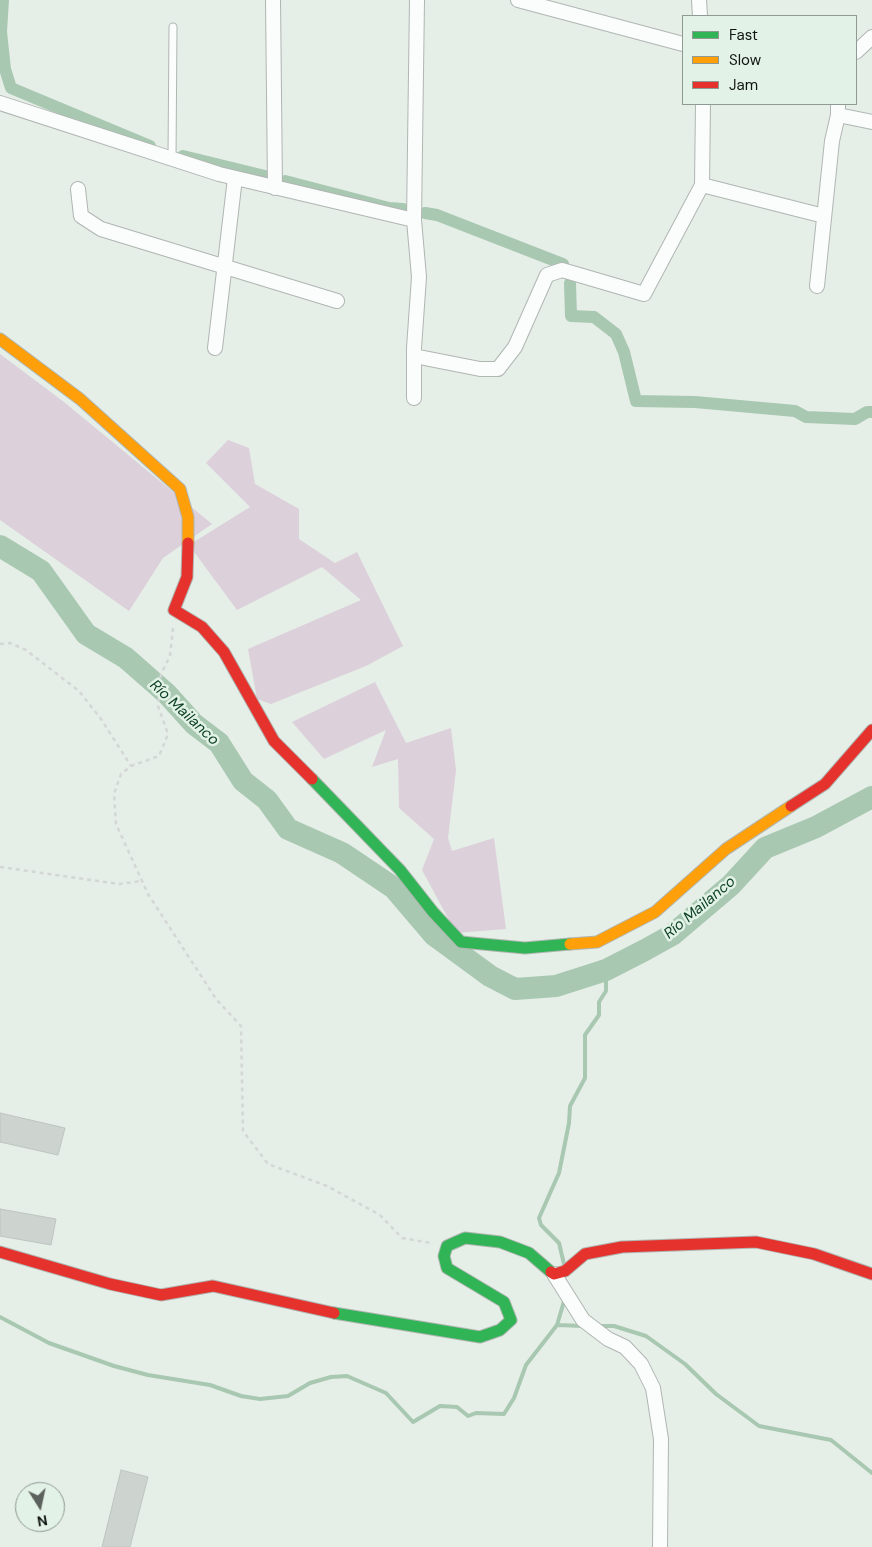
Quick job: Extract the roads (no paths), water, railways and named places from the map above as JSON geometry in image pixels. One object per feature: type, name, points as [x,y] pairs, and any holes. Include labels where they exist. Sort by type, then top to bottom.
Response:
[{"type":"street","points":[[272,0],[275,188]]},
{"type":"street","points":[[414,398],[414,356],[419,277],[414,220],[417,0]]},
{"type":"street","points":[[518,0],[682,44]]},
{"type":"street","points":[[699,0],[700,15]]},
{"type":"street","points":[[857,51],[872,37]]},
{"type":"street","points":[[0,103],[235,178],[414,220]]},
{"type":"street","points":[[414,356],[480,368],[498,369],[515,347],[547,275],[562,270],[644,294],[702,185],[703,105]]},
{"type":"street","points":[[817,286],[832,141],[838,109],[872,122]]},
{"type":"street","points":[[215,348],[235,178]]},
{"type":"street","points":[[702,185],[824,216]]},
{"type":"street","points":[[78,189],[81,216],[101,230],[337,302]]},
{"type":"street","points":[[0,339],[80,399],[180,489],[188,517],[187,577],[174,610],[202,628],[224,652],[274,741],[359,825],[461,942],[525,948],[597,942],[656,912],[726,849],[825,784],[872,730]]},
{"type":"street","points":[[0,1252],[110,1284],[161,1295],[213,1286],[340,1314],[480,1337],[500,1330],[511,1320],[504,1302],[447,1268],[444,1256],[447,1246],[466,1238],[500,1242],[529,1253],[554,1274],[583,1320],[608,1339],[625,1347],[641,1364],[653,1388],[661,1439],[660,1547]]},
{"type":"street","points":[[554,1274],[565,1271],[586,1254],[622,1247],[730,1242],[756,1242],[814,1254],[872,1274]]},
{"type":"lane","points":[[172,158],[173,27]]},
{"type":"waterway","points":[[3,0],[1,32],[5,69],[11,88],[150,146]]},
{"type":"waterway","points":[[183,156],[265,176]]},
{"type":"waterway","points":[[285,181],[389,208],[403,209]]},
{"type":"waterway","points":[[425,213],[437,215],[563,264]]},
{"type":"waterway","points":[[570,283],[571,316],[594,317],[616,334],[624,352],[636,401],[695,402],[795,411],[806,417],[855,419],[867,412],[872,412]]},
{"type":"waterway","name":"Río Mailanco","points":[[0,546],[41,571],[86,634],[126,658],[167,694],[194,724],[219,743],[243,781],[267,800],[288,829],[342,853],[394,888],[434,935],[490,976],[515,989],[556,986],[606,970],[645,950],[672,935],[731,885],[765,848],[816,827],[872,797]]},
{"type":"waterway","points":[[564,1264],[559,1243],[541,1225],[539,1218],[559,1173],[569,1123],[570,1106],[585,1078],[585,1035],[599,1015],[599,1002],[606,991],[606,970]]},
{"type":"waterway","points":[[0,1317],[49,1343],[114,1366],[148,1375],[210,1385],[241,1396],[260,1399],[288,1396],[310,1383],[331,1377],[347,1376],[386,1393],[413,1422],[440,1406],[457,1407],[468,1416],[476,1413],[504,1414],[514,1398],[526,1365],[557,1325],[565,1298]]},
{"type":"waterway","points":[[557,1325],[583,1326]]},
{"type":"waterway","points":[[598,1326],[614,1326],[646,1336],[685,1364],[716,1394],[759,1426],[831,1440],[872,1473]]}]
